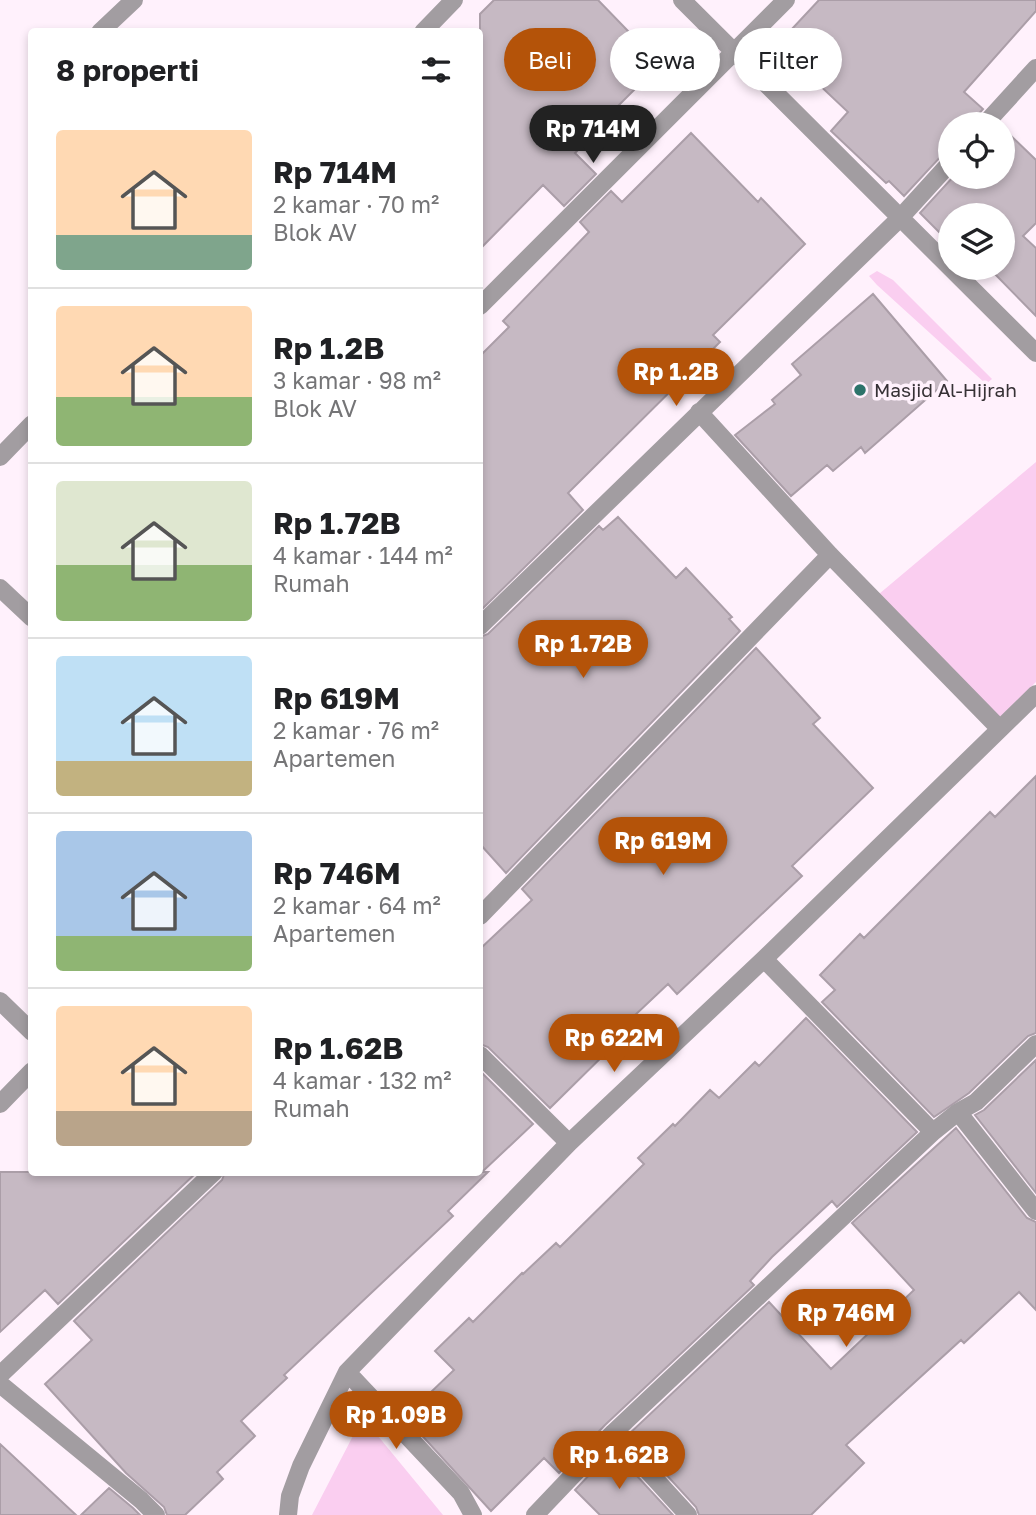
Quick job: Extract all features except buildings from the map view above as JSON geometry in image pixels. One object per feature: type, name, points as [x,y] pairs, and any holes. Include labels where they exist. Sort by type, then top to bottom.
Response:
[{"type":"street","points":[[104,28],[134,0]]},
{"type":"street","points":[[427,28],[454,0]]},
{"type":"street","points":[[483,303],[734,51],[682,0]]},
{"type":"street","points":[[757,28],[786,0]]},
{"type":"street","points":[[996,112],[1036,68]]},
{"type":"street","points":[[773,91],[1036,353]]},
{"type":"street","points":[[483,623],[899,219],[938,176]]},
{"type":"street","points":[[699,412],[830,555],[999,728]]},
{"type":"street","points":[[0,457],[28,428]]},
{"type":"street","points":[[483,913],[830,555]]},
{"type":"street","points":[[0,588],[28,614]]},
{"type":"street","points":[[288,1515],[290,1496],[301,1466],[347,1372],[569,1143],[764,959],[1036,694]]},
{"type":"street","points":[[764,959],[933,1132]]},
{"type":"street","points":[[0,1000],[28,1028]]},
{"type":"street","points":[[535,1515],[613,1433],[933,1132],[976,1102],[1036,1044]]},
{"type":"street","points":[[483,1058],[569,1143]]},
{"type":"street","points":[[0,1104],[28,1075]]},
{"type":"street","points":[[958,1112],[1036,1211]]},
{"type":"street","points":[[0,1375],[210,1176]]},
{"type":"street","points":[[347,1372],[461,1493],[473,1515]]},
{"type":"street","points":[[0,1384],[156,1515]]},
{"type":"street","points":[[613,1433],[688,1515]]},
{"type":"shaded area","points":[[877,271],[893,280],[992,379],[986,384],[877,285],[869,276]]},
{"type":"shaded area","points":[[1036,462],[1036,682],[999,718],[879,594]]},
{"type":"shaded area","points":[[373,1430],[443,1515],[312,1515],[355,1432]]},
{"type":"place","name":"Masjid Al-Hijrah","points":[[860,390]]}]
